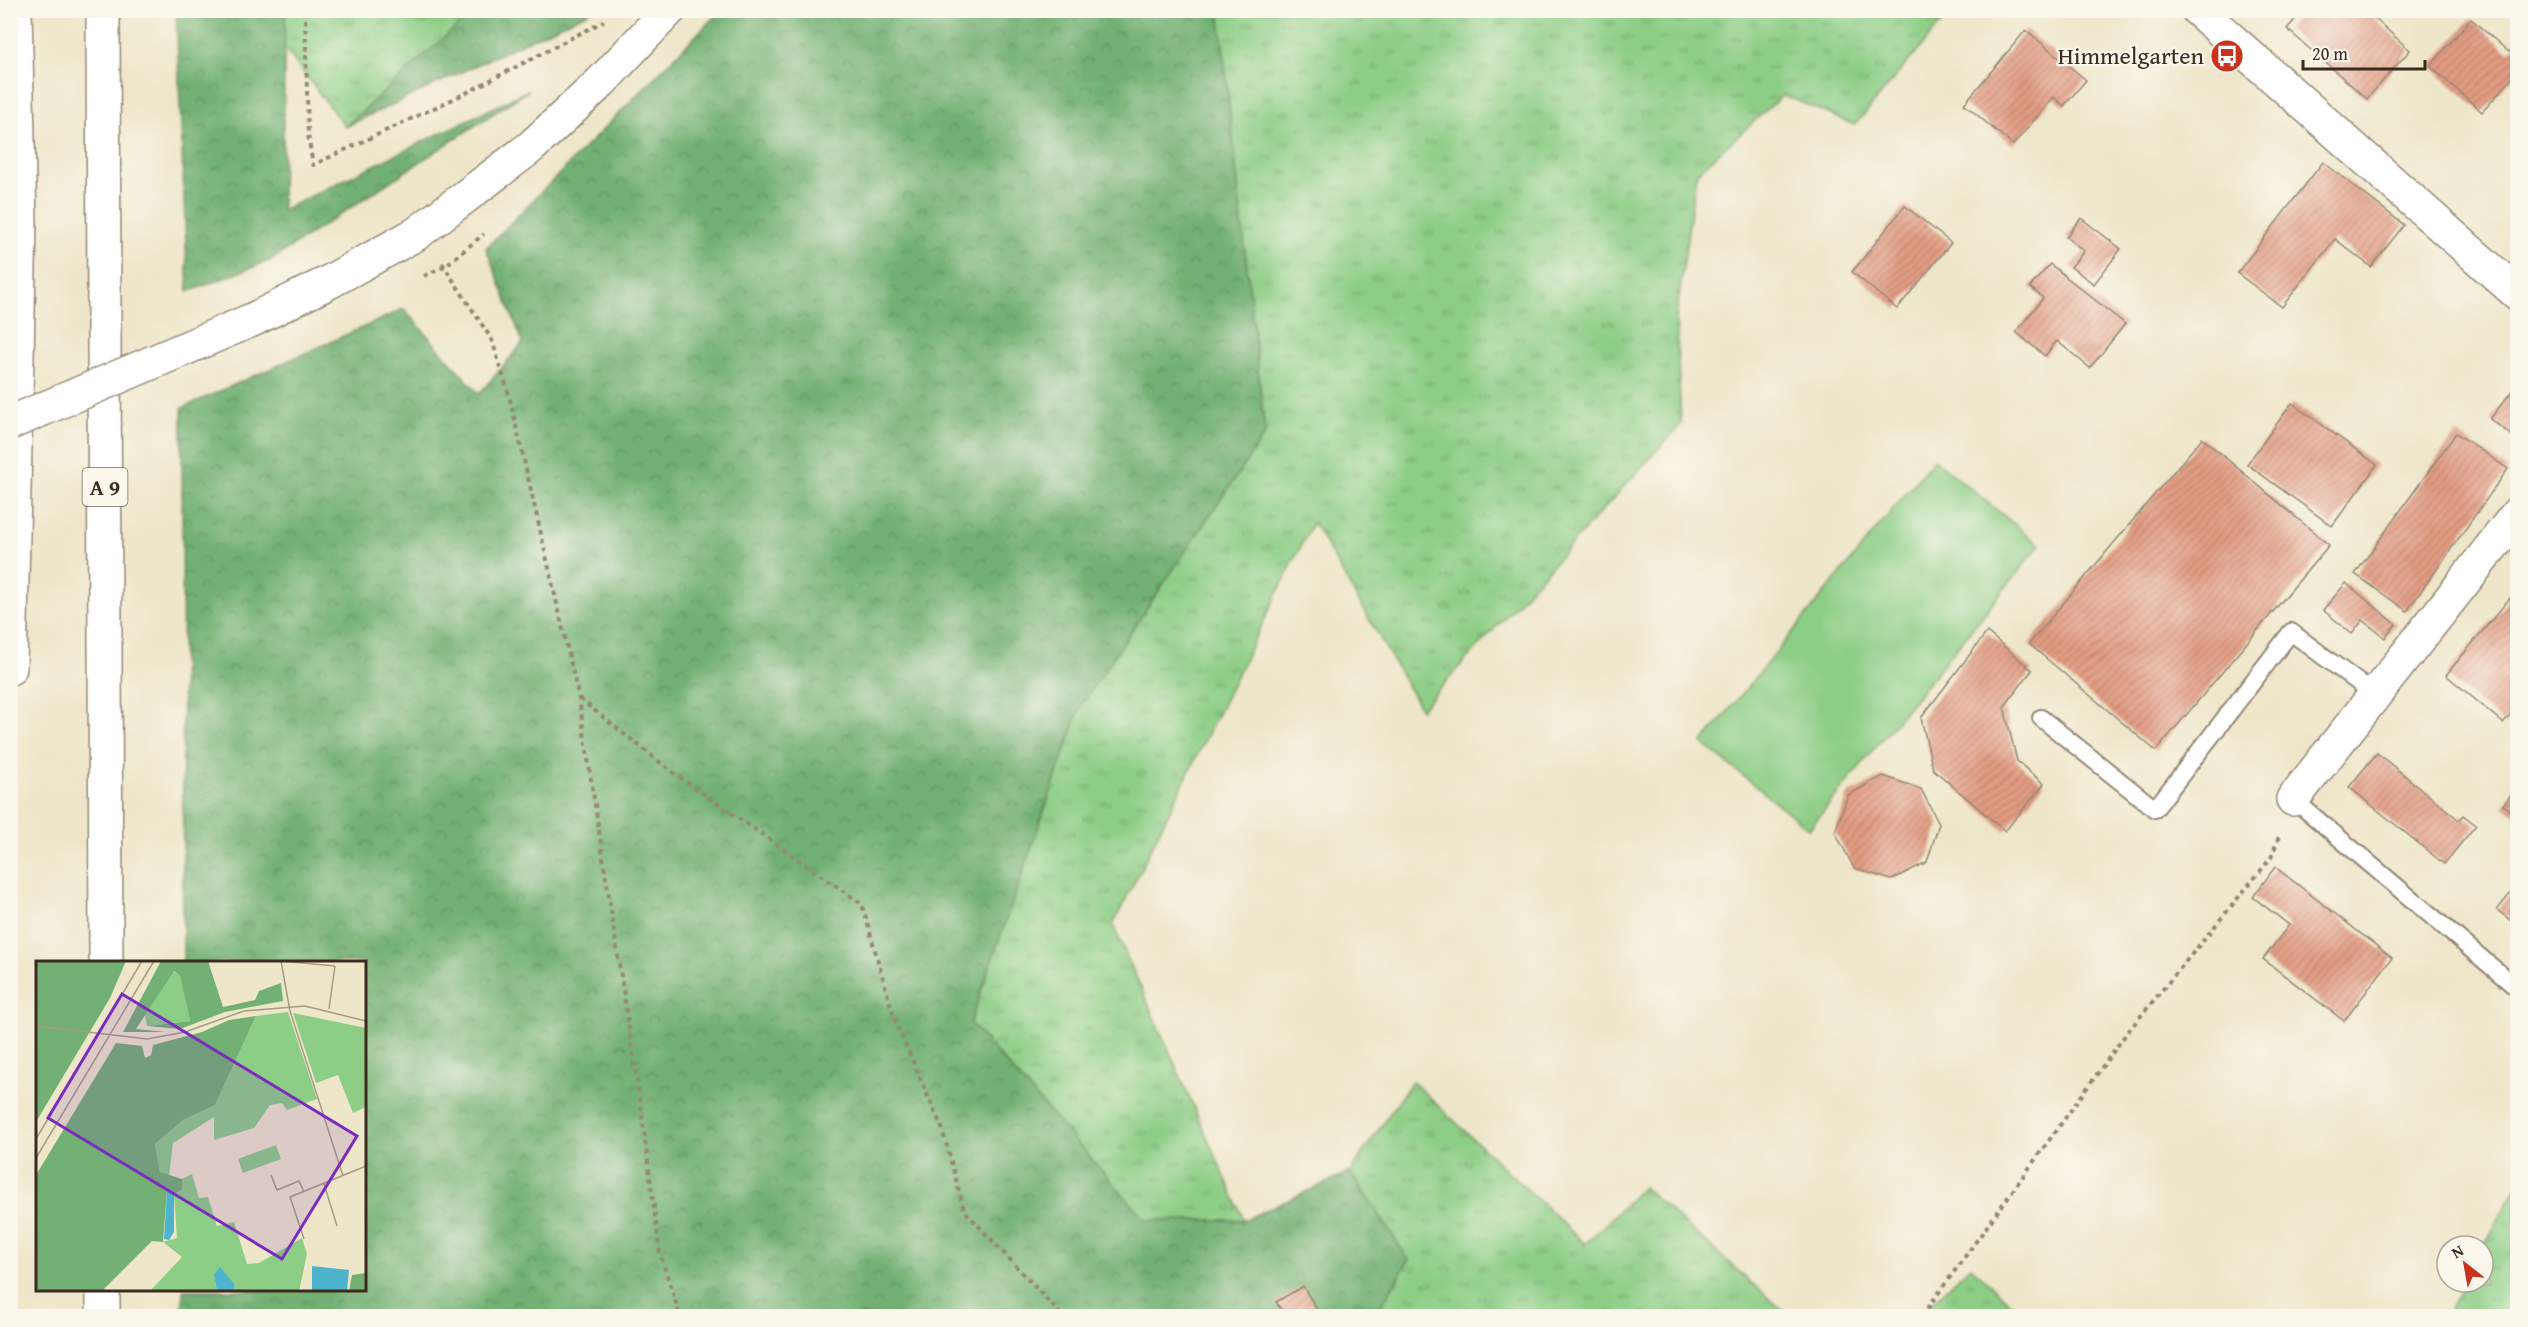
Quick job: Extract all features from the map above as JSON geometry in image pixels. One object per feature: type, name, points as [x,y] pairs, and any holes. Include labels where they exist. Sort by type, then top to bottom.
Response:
[{"type":"main road","points":[[10,668],[20,224],[15,10]]},
{"type":"main road","name":"A 9","points":[[103,10],[106,961]]},
{"type":"main road","points":[[10,423],[252,320],[329,282],[416,234],[531,147],[600,83],[669,10]]},
{"type":"main road","points":[[2198,10],[2517,294]]},
{"type":"main road","points":[[2293,799],[2375,694],[2509,530]]},
{"type":"main road","points":[[103,1291],[103,1317]]},
{"type":"lane","points":[[2041,718],[2155,809],[2291,632],[2375,694]]},
{"type":"lane","points":[[2293,799],[2517,989]]},
{"type":"path","points":[[305,10],[308,135],[313,165],[466,93],[610,19]]},
{"type":"path","points":[[445,266],[492,340],[512,407],[579,699],[641,1107],[660,1253],[680,1317]]},
{"type":"path","points":[[579,699],[671,771],[862,904],[895,1021],[942,1128],[964,1210],[1062,1317]]},
{"type":"path","points":[[1922,1317],[2126,1034],[2271,858],[2293,799]]},
{"type":"green space","points":[[176,11],[285,11],[282,210],[529,90],[271,260],[188,292]]},
{"type":"green space","points":[[285,11],[474,11],[345,127],[284,47]]},
{"type":"green space","points":[[474,11],[591,11],[345,127]]},
{"type":"green space","points":[[720,11],[1219,11],[1265,434],[1081,705],[970,1023],[1146,1220],[1244,1220],[1350,1172],[1409,1260],[1375,1316],[1354,1316],[1350,1312],[1337,1316],[183,1316],[183,1291],[366,1291],[366,961],[183,961],[182,408],[404,309],[479,394],[523,343],[486,248]]},
{"type":"green space","points":[[1219,11],[1951,11],[1855,125],[1783,95],[1696,174],[1676,318],[1681,424],[1421,709],[1313,522],[1113,925],[1244,1220],[1145,1220],[970,1023],[1081,705],[1265,434]]},
{"type":"green space","points":[[1934,459],[2040,545],[1809,829],[1702,743]]},
{"type":"green space","points":[[1412,1081],[1585,1244],[1643,1187],[1789,1316],[1375,1316],[1409,1260],[1350,1172]]},
{"type":"green space","points":[[2517,1185],[2517,1316],[2446,1316],[2458,1294],[2495,1294],[2495,1234],[2491,1234]]},
{"type":"green space","points":[[1970,1266],[2025,1316],[1919,1316]]},
{"type":"building","points":[[2303,10],[2365,10],[2410,50],[2367,99],[2287,29]]},
{"type":"building","points":[[2471,19],[2509,52],[2518,43],[2518,72],[2482,112],[2430,66]]},
{"type":"building","points":[[2026,30],[2086,80],[2064,106],[2054,97],[2013,145],[1964,104]]},
{"type":"building","points":[[2323,162],[2404,225],[2371,267],[2335,239],[2282,307],[2237,273]]},
{"type":"building","points":[[1905,206],[1951,243],[1897,309],[1852,272]]},
{"type":"building","points":[[2081,218],[2121,249],[2094,284],[2071,267],[2084,251],[2066,237]]},
{"type":"building","points":[[2050,264],[2125,324],[2090,368],[2057,341],[2045,356],[2016,332],[2043,298],[2030,287]]},
{"type":"building","points":[[2518,383],[2518,440],[2490,419]]},
{"type":"building","points":[[2292,403],[2377,465],[2332,526],[2247,464]]},
{"type":"building","points":[[2456,433],[2508,469],[2407,611],[2355,574]]},
{"type":"building","points":[[2202,438],[2329,545],[2156,751],[2029,644]]},
{"type":"building","points":[[2346,583],[2396,624],[2385,638],[2363,620],[2352,634],[2323,610]]},
{"type":"building","points":[[2510,598],[2518,604],[2518,706],[2503,723],[2446,675]]},
{"type":"building","points":[[1987,632],[2032,670],[2004,707],[2017,761],[2044,784],[2005,831],[1933,769],[1921,718]]},
{"type":"building","points":[[2377,753],[2459,820],[2463,815],[2476,825],[2444,864],[2349,787]]},
{"type":"building","points":[[1883,776],[1921,789],[1939,824],[1927,862],[1891,880],[1854,868],[1835,832],[1848,795]]},
{"type":"building","points":[[2518,787],[2518,817],[2503,805]]},
{"type":"building","points":[[2275,867],[2392,958],[2344,1021],[2263,959],[2289,925],[2253,897]]},
{"type":"building","points":[[2518,884],[2518,926],[2497,910]]},
{"type":"building","points":[[1303,1286],[1321,1316],[1285,1316],[1276,1302]]},
{"type":"place","name":"Himmelgarten","points":[[2227,56]]}]
